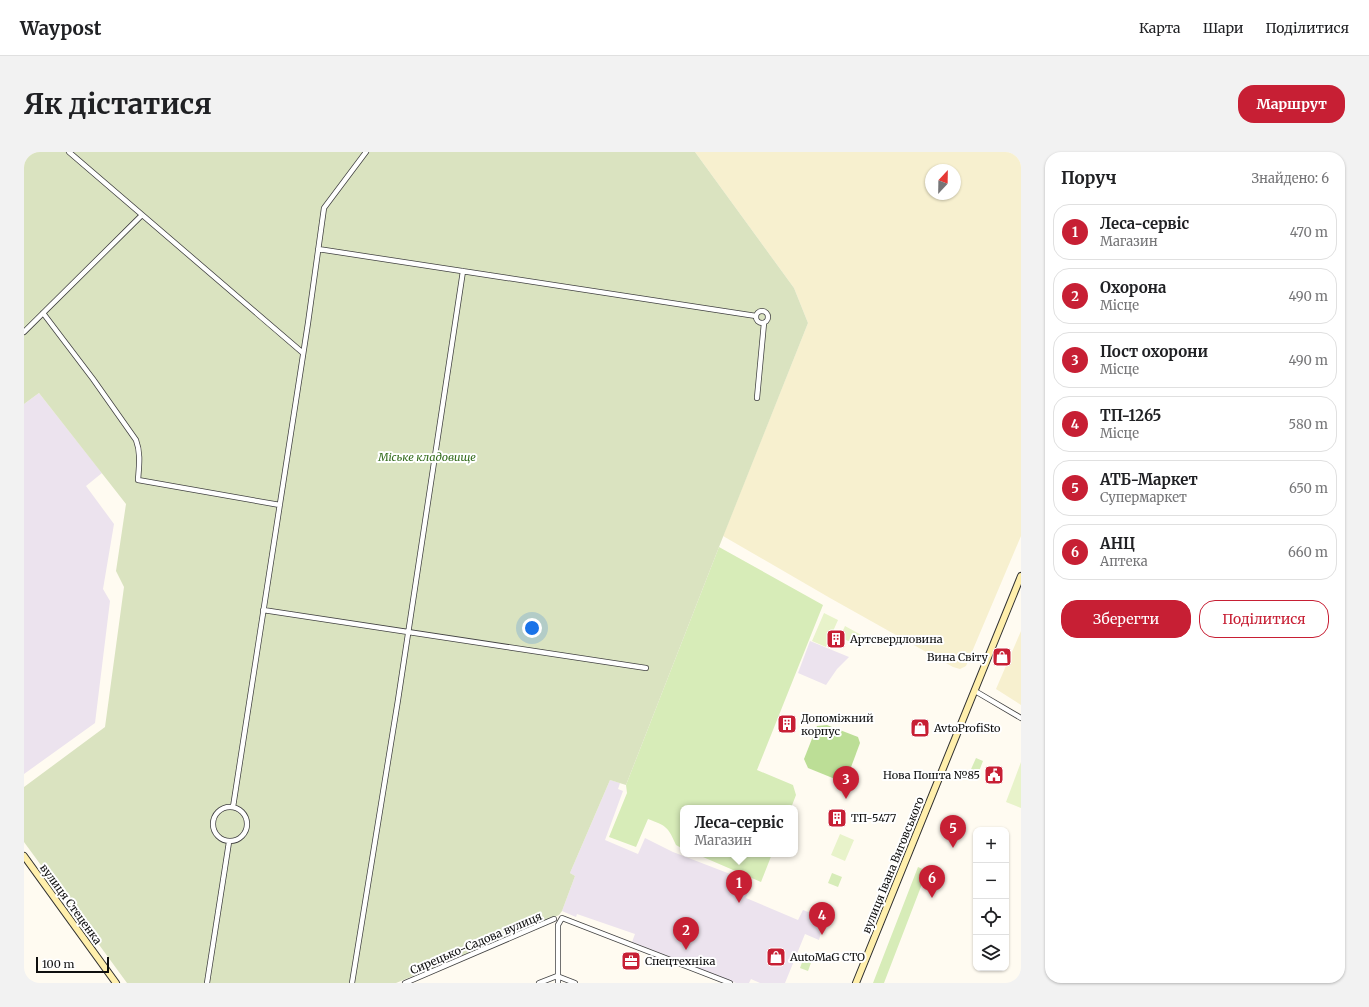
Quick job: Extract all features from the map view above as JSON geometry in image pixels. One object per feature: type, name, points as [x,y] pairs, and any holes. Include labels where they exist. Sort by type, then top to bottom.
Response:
[{"type":"main road","name":"вулиця Івана Виговського","points":[[856,983],[1021,576]]},
{"type":"main road","name":"вулиця Стеценка","points":[[24,856],[116,983]]},
{"type":"street","points":[[70,152],[303,353]]},
{"type":"street","points":[[233,807],[324,208],[366,152]]},
{"type":"street","points":[[24,332],[142,215]]},
{"type":"street","points":[[318,249],[756,316]]},
{"type":"street","points":[[352,983],[396,716],[463,271]]},
{"type":"street","points":[[756,316],[759,311],[763,310],[767,313],[768,319],[764,323],[757,398]]},
{"type":"street","points":[[43,313],[93,379],[136,440],[140,456],[138,480],[280,505]]},
{"type":"street","points":[[756,316],[758,322],[764,323]]},
{"type":"street","points":[[263,610],[646,668]]},
{"type":"street","points":[[975,691],[1021,718]]},
{"type":"street","points":[[227,807],[233,807],[243,812],[246,817],[248,828],[243,837],[239,840],[229,842],[216,834],[213,824],[217,813],[227,807]]},
{"type":"street","points":[[207,983],[229,842]]},
{"type":"street","points":[[558,983],[558,925],[562,918],[730,983]]},
{"type":"street","name":"Сирецько-Садова вулиця","points":[[405,983],[554,919]]},
{"type":"street","points":[[539,983],[557,976],[575,983]]},
{"type":"shaded area","points":[[695,152],[1021,152],[1021,536],[966,666],[960,669],[953,667],[830,598],[723,536],[808,323],[794,288]]},
{"type":"shaded area","points":[[39,393],[102,473],[86,486],[114,524],[103,589],[110,601],[95,723],[24,774],[24,404]]},
{"type":"shaded area","points":[[1021,631],[1021,705],[996,689]]},
{"type":"shaded area","points":[[810,641],[849,657],[837,669],[826,685],[798,673]]},
{"type":"shaded area","points":[[610,780],[620,783],[618,789],[623,791],[605,840],[638,854],[645,838],[680,855],[680,857],[686,857],[751,882],[746,898],[798,920],[803,910],[821,917],[817,927],[821,933],[819,940],[805,934],[785,983],[760,983],[751,979],[749,983],[736,983],[632,942],[635,934],[577,914],[576,917],[562,911],[575,876],[570,873]]},
{"type":"green space","name":"Міське кладовище","points":[[24,152],[695,152],[794,288],[808,323],[626,785],[610,780],[570,873],[575,876],[562,911],[559,915],[396,983],[127,983],[24,842],[24,787],[105,727],[124,587],[116,571],[126,504],[39,393],[24,404]]},
{"type":"green space","points":[[719,547],[823,605],[757,770],[793,785],[796,795],[792,805],[680,805],[680,847],[676,845],[671,834],[666,828],[659,823],[648,819],[636,847],[609,837],[627,793],[626,785]]},
{"type":"green space","points":[[824,613],[838,620],[826,647],[812,641]]},
{"type":"green space","points":[[845,626],[863,636],[858,646],[840,637]]},
{"type":"green space","points":[[827,725],[858,737],[860,743],[847,778],[840,781],[808,768],[804,759],[817,726]]},
{"type":"green space","points":[[976,758],[983,761],[976,779],[968,776]]},
{"type":"green space","points":[[1021,762],[1021,808],[1006,802]]},
{"type":"green space","points":[[840,834],[854,840],[845,861],[831,855]]},
{"type":"green space","points":[[703,857],[771,857],[761,882]]},
{"type":"green space","points":[[918,867],[927,871],[884,983],[873,983]]},
{"type":"green space","points":[[832,873],[842,877],[838,887],[828,883]]},
{"type":"green space","points":[[804,957],[812,960],[808,971],[800,968]]},
{"type":"place","name":"Артсвердловина","points":[[836,639]]},
{"type":"place","name":"Вина Світу","points":[[1002,657]]},
{"type":"place","name":"Допоміжний корпус","points":[[787,724]]},
{"type":"place","name":"AvtoProfiSto","points":[[920,728]]},
{"type":"place","name":"Нова Пошта №85","points":[[994,775]]},
{"type":"place","name":"Пост охорони","points":[[846,799]]},
{"type":"place","name":"ТП-5477","points":[[837,818]]},
{"type":"place","name":"АТБ-Маркет","points":[[953,848]]},
{"type":"place","name":"АНЦ","points":[[932,898]]},
{"type":"place","name":"Леса-сервіс","points":[[739,903]]},
{"type":"place","name":"ТП-1265","points":[[822,935]]},
{"type":"place","name":"Охорона","points":[[686,950]]},
{"type":"place","name":"AutoMaG СТО","points":[[776,957]]},
{"type":"place","name":"Спецтехніка","points":[[631,961]]}]
